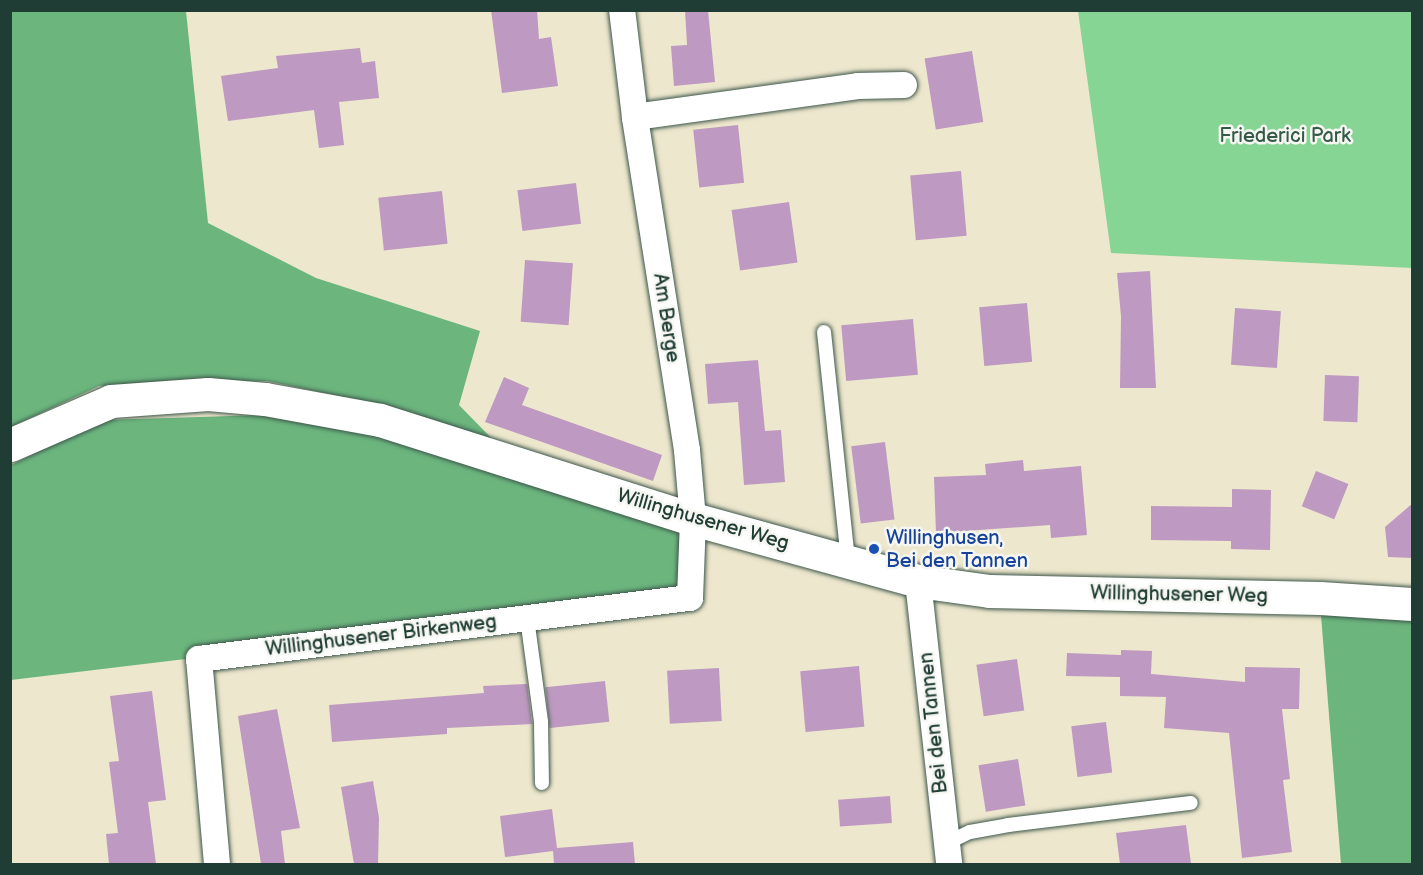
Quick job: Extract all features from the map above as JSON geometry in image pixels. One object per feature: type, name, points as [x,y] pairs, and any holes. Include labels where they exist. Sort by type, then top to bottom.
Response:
[{"type":"street","name":"Am Berge","points":[[622,10],[635,117],[687,450],[693,519]]},
{"type":"street","points":[[635,117],[858,86],[904,85]]},
{"type":"street","name":"Willinghusener Weg","points":[[10,445],[111,401],[208,394],[265,399],[380,420],[693,519],[918,581],[989,591],[1320,598],[1413,604]]},
{"type":"street","name":"Willinghusener Birkenweg","points":[[217,864],[199,659],[690,598],[693,519]]},
{"type":"street","name":"Bei den Tannen","points":[[918,581],[948,854]]},
{"type":"lane","points":[[824,332],[848,560]]},
{"type":"lane","points":[[527,618],[541,722],[542,783]]},
{"type":"lane","points":[[948,854],[970,832],[1008,825],[1191,803]]},
{"type":"green space","points":[[10,11],[186,11],[208,223],[316,278],[480,331],[459,405],[502,449],[386,406],[267,381],[99,386],[11,427]]},
{"type":"green space","name":"Friederici Park","points":[[1078,11],[1412,11],[1412,268],[1111,253]]},
{"type":"green space","points":[[267,415],[376,433],[691,530],[690,598],[11,680],[11,465],[103,420]]},
{"type":"green space","points":[[1320,603],[1412,610],[1412,864],[1341,864]]},
{"type":"building","points":[[491,10],[537,10],[539,39],[551,37],[558,86],[502,93]]},
{"type":"building","points":[[685,10],[708,10],[715,82],[674,86],[671,46],[687,45]]},
{"type":"building","points":[[360,48],[362,63],[375,61],[379,98],[339,102],[344,145],[319,148],[314,110],[228,121],[221,76],[278,68],[276,56]]},
{"type":"building","points":[[972,51],[983,122],[936,130],[925,59]]},
{"type":"building","points":[[738,125],[744,183],[699,187],[693,130]]},
{"type":"building","points":[[961,171],[967,236],[916,240],[910,175]]},
{"type":"building","points":[[576,183],[581,224],[522,231],[517,190]]},
{"type":"building","points":[[442,191],[448,244],[384,250],[378,198]]},
{"type":"building","points":[[789,202],[797,262],[740,270],[732,210]]},
{"type":"building","points":[[525,260],[573,263],[569,325],[521,322]]},
{"type":"building","points":[[1150,271],[1156,388],[1120,388],[1121,316],[1117,273]]},
{"type":"building","points":[[1027,303],[1032,362],[984,366],[979,307]]},
{"type":"building","points":[[1235,308],[1281,311],[1277,368],[1231,365]]},
{"type":"building","points":[[913,319],[918,375],[846,381],[841,325]]},
{"type":"building","points":[[758,360],[765,431],[781,430],[785,482],[744,485],[738,402],[708,404],[705,364]]},
{"type":"building","points":[[1325,375],[1359,376],[1357,422],[1323,421]]},
{"type":"building","points":[[504,377],[529,388],[522,405],[662,455],[653,481],[485,422]]},
{"type":"building","points":[[885,442],[895,519],[861,524],[851,446]]},
{"type":"building","points":[[1023,460],[1024,471],[1081,466],[1087,535],[1051,538],[1050,525],[936,533],[934,477],[986,475],[985,464]]},
{"type":"building","points":[[1316,471],[1348,484],[1334,519],[1302,506]]},
{"type":"building","points":[[1232,489],[1271,490],[1270,550],[1231,549],[1231,541],[1151,540],[1151,506],[1232,507]]},
{"type":"building","points":[[1413,503],[1413,558],[1388,557],[1385,527]]},
{"type":"building","points":[[1121,650],[1152,651],[1151,674],[1245,682],[1245,667],[1300,668],[1299,709],[1282,709],[1290,779],[1283,780],[1292,852],[1242,858],[1229,733],[1164,728],[1166,697],[1120,696],[1120,677],[1066,676],[1067,653],[1121,655]]},
{"type":"building","points":[[1017,659],[1024,710],[984,716],[976,665]]},
{"type":"building","points":[[859,666],[864,727],[806,732],[800,671]]},
{"type":"building","points":[[719,668],[722,721],[670,724],[667,671]]},
{"type":"building","points":[[605,681],[609,722],[550,728],[545,687]]},
{"type":"building","points":[[527,684],[532,724],[447,728],[447,734],[332,742],[329,705],[484,693],[483,686]]},
{"type":"building","points":[[152,691],[166,800],[148,802],[156,864],[109,864],[106,834],[118,833],[109,762],[119,761],[110,696]]},
{"type":"building","points":[[277,709],[300,828],[281,831],[285,864],[261,864],[238,716]]},
{"type":"building","points":[[1106,722],[1112,773],[1077,777],[1071,726]]},
{"type":"building","points":[[1018,759],[1025,805],[986,812],[978,765]]},
{"type":"building","points":[[373,781],[379,818],[378,864],[354,864],[341,787]]},
{"type":"building","points":[[890,796],[892,823],[840,827],[838,800]]},
{"type":"building","points":[[552,809],[557,848],[633,842],[635,864],[554,864],[553,851],[505,857],[500,816]]},
{"type":"building","points":[[1186,825],[1191,864],[1120,864],[1116,833]]},
{"type":"place","name":"Willinghusen, Bei den Tannen","points":[[874,549]]}]
